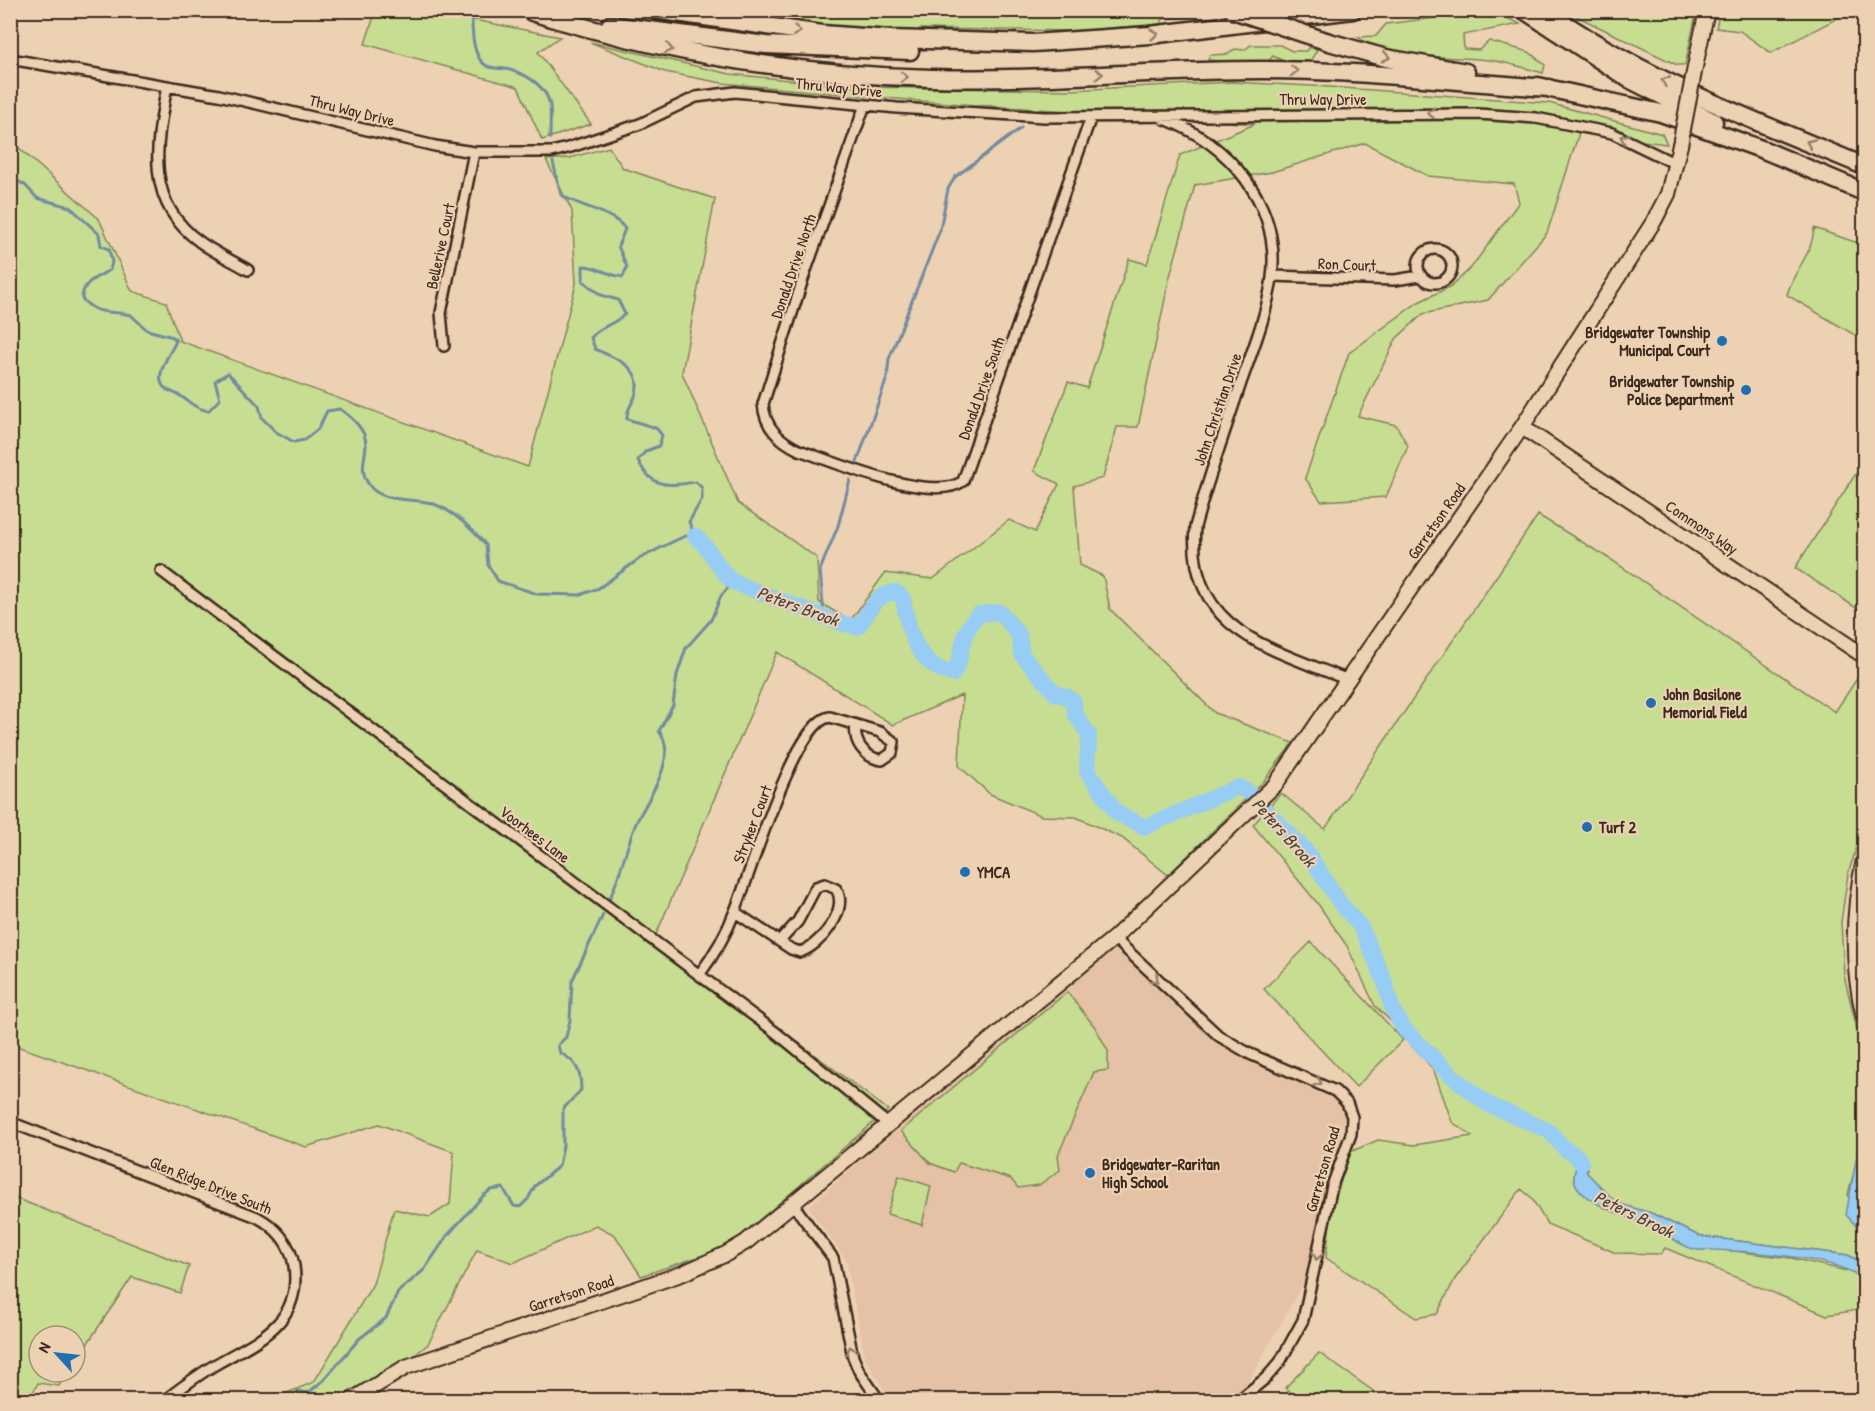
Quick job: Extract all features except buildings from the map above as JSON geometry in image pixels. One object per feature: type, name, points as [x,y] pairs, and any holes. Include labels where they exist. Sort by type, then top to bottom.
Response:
[{"type":"highway","points":[[656,10],[759,27],[846,36],[1033,43],[1150,35],[1353,10]]},
{"type":"highway","points":[[1233,10],[1329,42],[1396,60],[1550,88],[1661,113],[1764,150],[1864,192]]},
{"type":"highway","points":[[528,11],[677,35],[807,48],[966,51],[1017,49],[1033,43]]},
{"type":"highway","points":[[528,11],[612,36],[681,51],[791,68],[884,76],[982,78],[1156,72],[1292,71],[1550,88]]},
{"type":"highway","points":[[1538,13],[1629,79],[1758,140],[1764,150]]},
{"type":"highway","points":[[1538,13],[1659,79],[1864,165]]},
{"type":"street","name":"Garretson Road","points":[[352,1401],[369,1388],[406,1367],[708,1263],[746,1242],[1114,938],[1275,785],[1522,427],[1658,214],[1668,194],[1676,164],[1707,10]]},
{"type":"street","name":"Thru Way Drive","points":[[10,59],[219,95],[435,146],[474,152],[552,152],[640,124],[696,97],[722,92],[748,92],[865,105],[1044,117],[1478,114],[1536,118],[1612,133],[1676,164]]},
{"type":"street","points":[[167,86],[157,139],[157,168],[167,202],[175,217],[201,242],[248,270]]},
{"type":"street","name":"Donald Drive North","points":[[776,436],[767,420],[763,404],[804,276],[865,105]]},
{"type":"street","name":"John Christian Drive","points":[[1157,116],[1202,136],[1228,158],[1257,197],[1269,230],[1272,276],[1266,308],[1195,527],[1195,562],[1208,598],[1228,625],[1241,634],[1348,680]]},
{"type":"street","name":"Donald Drive South","points":[[776,436],[799,450],[901,483],[924,488],[951,487],[963,481],[1090,117]]},
{"type":"street","name":"Bellerive Court","points":[[444,346],[441,313],[474,152]]},
{"type":"street","name":"Ron Court","points":[[1272,276],[1395,280],[1420,276]]},
{"type":"street","name":"Commons Way","points":[[1522,427],[1864,656]]},
{"type":"street","name":"Voorhees Lane","points":[[161,571],[774,1031],[888,1124]]},
{"type":"street","name":"Stryker Court","points":[[699,975],[718,948],[735,912],[795,756],[807,733],[825,718],[856,725],[889,736],[895,745],[892,753],[882,760],[867,754],[855,738],[856,725]]},
{"type":"street","points":[[1864,860],[1854,936],[1857,979],[1864,1017]]},
{"type":"street","points":[[735,912],[780,941],[800,952],[819,940],[838,910],[840,898],[836,889],[825,884],[816,887],[798,921],[780,941]]},
{"type":"street","name":"Garretson Road","points":[[1114,938],[1219,1036],[1250,1054],[1335,1090],[1347,1103],[1352,1117],[1351,1134],[1332,1186],[1303,1320],[1280,1362],[1266,1378],[1239,1401]]},
{"type":"street","name":"Glen Ridge Drive South","points":[[10,1122],[257,1217],[270,1224],[285,1243],[295,1272],[291,1304],[285,1315],[265,1336],[194,1377],[165,1401]]},
{"type":"street","points":[[792,1203],[833,1258],[850,1350],[859,1371],[879,1401]]},
{"type":"shaded area","name":"Bridgewater-Raritan High School","points":[[1114,938],[1240,1049],[1347,1103],[1316,1260],[1238,1400],[890,1400],[865,1357],[846,1260],[808,1207]]},
{"type":"green space","points":[[376,10],[429,11],[560,37],[538,52],[591,124],[542,140],[518,87],[365,44]]},
{"type":"green space","points":[[1196,10],[1197,16],[1163,19],[1160,24],[1080,31],[919,29],[918,33],[830,27],[700,11]]},
{"type":"green space","points":[[1720,10],[1851,11],[1771,53],[1740,31],[1716,28]]},
{"type":"green space","points":[[1492,11],[1520,24],[1463,35],[1464,49],[1479,50],[1489,41],[1529,52],[1545,65],[1543,73],[1489,60],[1403,54],[1371,45],[1358,37],[1376,36],[1386,24]]},
{"type":"green space","points":[[1566,11],[1697,11],[1685,65],[1677,65]]},
{"type":"green space","points":[[590,42],[730,74],[856,87],[1070,90],[1232,82],[1549,103],[1662,134],[1667,144],[1579,133],[1547,233],[1488,300],[1423,314],[1396,339],[1358,416],[1396,425],[1408,446],[1386,497],[1321,501],[1305,478],[1349,353],[1417,303],[1451,286],[1471,268],[1519,202],[1514,184],[1428,176],[1365,143],[1272,172],[1195,185],[1169,280],[1138,427],[1117,427],[1103,478],[1074,486],[1080,565],[1103,576],[1110,609],[1215,713],[1293,743],[1263,782],[1168,875],[1122,838],[1076,817],[1042,816],[990,794],[959,766],[962,695],[893,725],[777,652],[656,935],[888,1110],[737,1239],[713,1252],[641,1276],[615,1235],[596,1225],[513,1263],[477,1250],[428,1344],[362,1400],[270,1400],[314,1382],[373,1284],[394,1209],[430,1217],[450,1204],[454,1152],[379,1124],[306,1147],[11,1044],[11,141],[99,219],[132,291],[166,302],[180,341],[528,467],[576,284],[572,211],[546,160],[570,158],[609,147],[623,168],[715,199],[682,373],[738,503],[817,558],[819,602],[850,621],[885,573],[933,579],[1009,520],[1035,532],[1059,484],[1034,471],[1068,382],[1087,388],[1129,259],[1147,264],[1180,155],[1255,124],[920,101],[722,83],[665,72]]},
{"type":"green space","points":[[1251,45],[1280,45],[1292,51],[1306,51],[1309,47],[1317,50],[1309,63],[1287,63],[1273,56],[1266,64],[1208,60],[1210,55],[1228,54],[1235,49],[1244,50]]},
{"type":"green space","points":[[1814,228],[1864,245],[1864,326],[1858,337],[1787,295],[1810,247]]},
{"type":"green space","points":[[1864,461],[1864,613],[1795,568]]},
{"type":"green space","points":[[1538,515],[1613,561],[1835,712],[1862,671],[1864,673],[1864,825],[1848,874],[1841,922],[1844,975],[1864,1059],[1864,1136],[1848,1194],[1859,1229],[1864,1234],[1864,1264],[1848,1255],[1699,1236],[1651,1213],[1617,1204],[1587,1173],[1587,1166],[1573,1155],[1577,1162],[1574,1177],[1591,1199],[1605,1208],[1651,1226],[1699,1250],[1709,1248],[1791,1258],[1856,1273],[1864,1280],[1864,1309],[1827,1315],[1665,1248],[1661,1254],[1616,1253],[1547,1224],[1531,1197],[1521,1189],[1455,1279],[1437,1314],[1416,1318],[1326,1258],[1331,1212],[1350,1152],[1378,1140],[1414,1145],[1472,1136],[1452,1122],[1434,1071],[1406,1036],[1375,1006],[1347,946],[1318,904],[1253,825],[1281,793],[1325,829]]},
{"type":"green space","points":[[1311,942],[1403,1040],[1356,1087],[1264,989]]},
{"type":"green space","points":[[1067,992],[1095,1027],[1108,1051],[1108,1070],[1094,1072],[1058,1155],[1060,1170],[1039,1185],[1018,1188],[1011,1179],[959,1163],[954,1172],[930,1163],[901,1131]]},
{"type":"green space","points":[[899,1176],[931,1186],[922,1225],[887,1214]]},
{"type":"green space","points":[[10,1196],[189,1266],[180,1293],[132,1277],[87,1344],[87,1324],[27,1324],[27,1384],[37,1384],[29,1400],[11,1400]]},
{"type":"green space","points":[[1319,1353],[1376,1393],[1371,1400],[1303,1400],[1285,1388]]},
{"type":"water","points":[[1864,1136],[1864,1234],[1846,1215],[1856,1160]]},
{"type":"water","points":[[1565,1149],[1574,1149],[1584,1157],[1587,1173],[1617,1203],[1651,1213],[1699,1236],[1848,1255],[1864,1264],[1864,1280],[1833,1265],[1811,1260],[1762,1253],[1700,1250],[1681,1244],[1651,1226],[1605,1208],[1583,1194],[1576,1185],[1574,1176],[1577,1162]]},
{"type":"waterway","points":[[472,20],[474,46],[482,63],[523,75],[545,92],[550,105],[550,138]]},
{"type":"waterway","points":[[857,462],[887,378],[889,359],[940,230],[948,189],[955,177],[1021,128]]},
{"type":"waterway","name":"Peters Brook","points":[[10,177],[25,185],[37,198],[70,207],[99,234],[101,246],[109,249],[112,262],[110,270],[87,284],[82,299],[94,309],[131,315],[147,330],[173,337],[176,341],[161,372],[162,384],[166,389],[208,411],[220,399],[215,381],[228,373],[259,406],[262,418],[276,432],[294,442],[304,440],[318,429],[327,411],[340,409],[355,421],[363,432],[366,441],[364,475],[374,491],[398,499],[431,503],[454,515],[486,545],[488,565],[498,581],[537,594],[580,595],[599,588],[639,559],[666,545],[685,536],[695,536],[689,522],[702,499],[702,488],[696,482],[669,484],[655,481],[638,460],[646,451],[659,446],[662,435],[656,428],[627,419],[636,393],[635,376],[625,364],[595,349],[591,338],[625,314],[618,300],[601,295],[583,281],[583,266],[623,277],[627,267],[618,246],[625,229],[613,218],[561,195],[553,162]]},
{"type":"waterway","points":[[824,616],[820,570],[838,526],[850,480]]},
{"type":"waterway","name":"Peters Brook","points":[[695,536],[733,582],[837,622],[858,627],[877,600],[896,592],[903,598],[916,645],[931,663],[953,674],[967,630],[972,622],[979,614],[1000,612],[1019,635],[1022,655],[1056,694],[1066,696],[1074,702],[1075,714],[1089,735],[1087,771],[1117,813],[1145,827],[1238,787],[1248,792],[1308,853],[1340,903],[1361,927],[1384,980],[1392,1008],[1403,1028],[1450,1074],[1487,1104],[1549,1131],[1565,1149],[1577,1156],[1581,1163]]},
{"type":"waterway","points":[[609,900],[637,821],[655,789],[664,765],[666,753],[659,731],[673,705],[677,675],[686,648],[711,620],[721,596],[733,582]]},
{"type":"waterway","points":[[289,1400],[298,1391],[308,1393],[324,1380],[359,1339],[386,1318],[398,1292],[424,1270],[447,1236],[483,1196],[491,1190],[503,1188],[514,1206],[520,1207],[528,1199],[535,1186],[559,1166],[563,1146],[563,1109],[581,1090],[577,1068],[560,1053],[558,1045],[566,1037],[570,1020],[572,981],[603,915]]},
{"type":"place","name":"Bridgewater Township Municipal Court","points":[[1722,341]]},
{"type":"place","name":"Bridgewater Township Police Department","points":[[1746,390]]},
{"type":"place","name":"John Basilone Memorial Field","points":[[1651,703]]},
{"type":"place","name":"Turf 2","points":[[1587,827]]},
{"type":"place","name":"YMCA","points":[[965,872]]},
{"type":"place","name":"Bridgewater-Raritan High School","points":[[1090,1173]]}]
